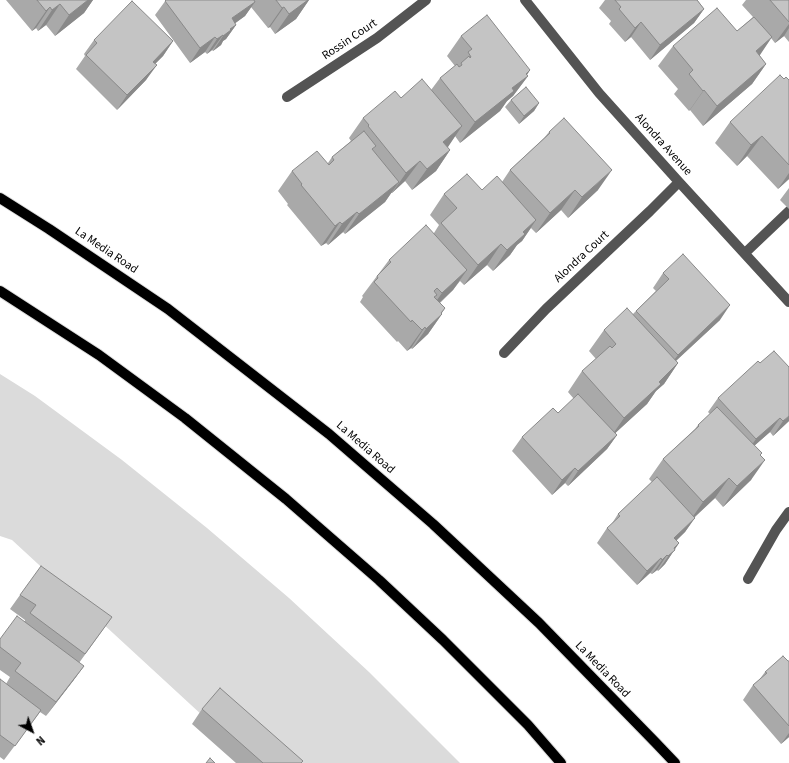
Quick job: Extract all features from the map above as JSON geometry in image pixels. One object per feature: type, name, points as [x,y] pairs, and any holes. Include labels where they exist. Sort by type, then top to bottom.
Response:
[{"type":"main road","name":"La Media Road","points":[[0,198],[168,309],[329,434],[433,524],[539,624],[674,763]]},
{"type":"main road","points":[[0,291],[99,355],[185,418],[286,499],[379,580],[443,640],[528,725],[561,763]]},
{"type":"street","name":"Rossin Court","points":[[287,97],[377,38],[426,0]]},
{"type":"street","name":"Alondra Avenue","points":[[525,0],[599,93],[789,302]]},
{"type":"street","name":"Alondra Court","points":[[504,353],[546,309],[679,182]]},
{"type":"street","points":[[745,253],[789,211]]},
{"type":"street","points":[[748,579],[776,530],[789,512]]},
{"type":"shaded area","points":[[0,374],[35,396],[122,460],[207,528],[289,598],[369,672],[460,763],[254,763],[12,540],[0,536]]},
{"type":"building","points":[[37,0],[88,0],[69,15],[60,4],[52,10],[50,7],[46,11]]},
{"type":"building","points":[[254,0],[255,2],[232,18],[236,25],[230,29],[231,30],[217,39],[215,37],[200,48],[165,1]]},
{"type":"building","points":[[276,0],[308,0],[289,14]]},
{"type":"building","points":[[615,0],[697,0],[704,9],[660,45],[641,22],[635,28],[619,9],[621,7]]},
{"type":"building","points":[[770,0],[789,0],[789,22]]},
{"type":"building","points":[[132,1],[173,41],[153,62],[157,65],[127,95],[86,55],[97,43],[94,40]]},
{"type":"building","points":[[717,8],[737,31],[754,17],[772,37],[756,51],[766,64],[717,106],[689,74],[693,70],[673,46]]},
{"type":"building","points":[[487,15],[530,70],[526,74],[528,76],[512,88],[514,91],[475,122],[440,78],[457,64],[459,67],[462,65],[461,63],[469,56],[470,58],[471,57],[468,52],[472,49],[461,36]]},
{"type":"building","points":[[780,75],[784,79],[786,77],[789,80],[789,165],[762,136],[751,145],[730,122]]},
{"type":"building","points":[[422,79],[462,126],[443,142],[450,150],[427,169],[420,161],[406,173],[363,118],[395,91],[401,98]]},
{"type":"building","points":[[526,87],[539,103],[524,116],[511,100]]},
{"type":"building","points":[[564,118],[612,170],[582,197],[575,190],[550,213],[510,170]]},
{"type":"building","points":[[364,131],[376,146],[372,149],[399,182],[359,214],[357,212],[342,224],[340,222],[335,226],[301,185],[302,184],[292,171],[317,151],[329,165],[334,160],[332,157]]},
{"type":"building","points":[[467,174],[482,190],[497,176],[536,220],[523,232],[525,234],[507,250],[501,244],[478,265],[441,223],[457,208],[444,194]]},
{"type":"building","points":[[426,225],[467,270],[442,293],[437,288],[434,291],[437,295],[434,297],[445,308],[441,313],[442,314],[426,329],[425,327],[422,330],[412,320],[411,322],[374,282],[378,278],[377,276],[391,262],[389,260]]},
{"type":"building","points":[[683,254],[730,305],[678,355],[636,311],[669,279],[663,273]]},
{"type":"building","points":[[627,308],[678,363],[659,382],[661,384],[624,418],[582,371],[610,346],[612,348],[616,344],[604,330]]},
{"type":"building","points":[[774,351],[789,367],[789,416],[783,421],[780,418],[756,439],[718,398],[758,361],[760,363]]},
{"type":"building","points":[[578,394],[617,435],[578,471],[575,468],[562,480],[522,437],[553,408],[558,413]]},
{"type":"building","points":[[717,407],[762,453],[760,455],[765,460],[737,486],[729,478],[703,502],[663,459],[699,426],[698,425]]},
{"type":"building","points":[[657,477],[695,518],[674,538],[679,543],[674,548],[675,550],[662,560],[661,558],[647,571],[607,528],[620,516],[618,514]]},
{"type":"building","points":[[41,566],[112,617],[85,654],[30,613],[36,605],[20,595]]},
{"type":"building","points":[[17,616],[84,666],[56,702],[15,671],[21,663],[0,647],[0,639]]},
{"type":"building","points":[[783,656],[789,661],[789,726],[753,685]]},
{"type":"building","points":[[0,679],[41,710],[15,746],[0,735]]},
{"type":"building","points":[[220,688],[303,761],[301,763],[263,763],[202,709]]},
{"type":"building","points":[[210,758],[215,763],[206,763]]}]
